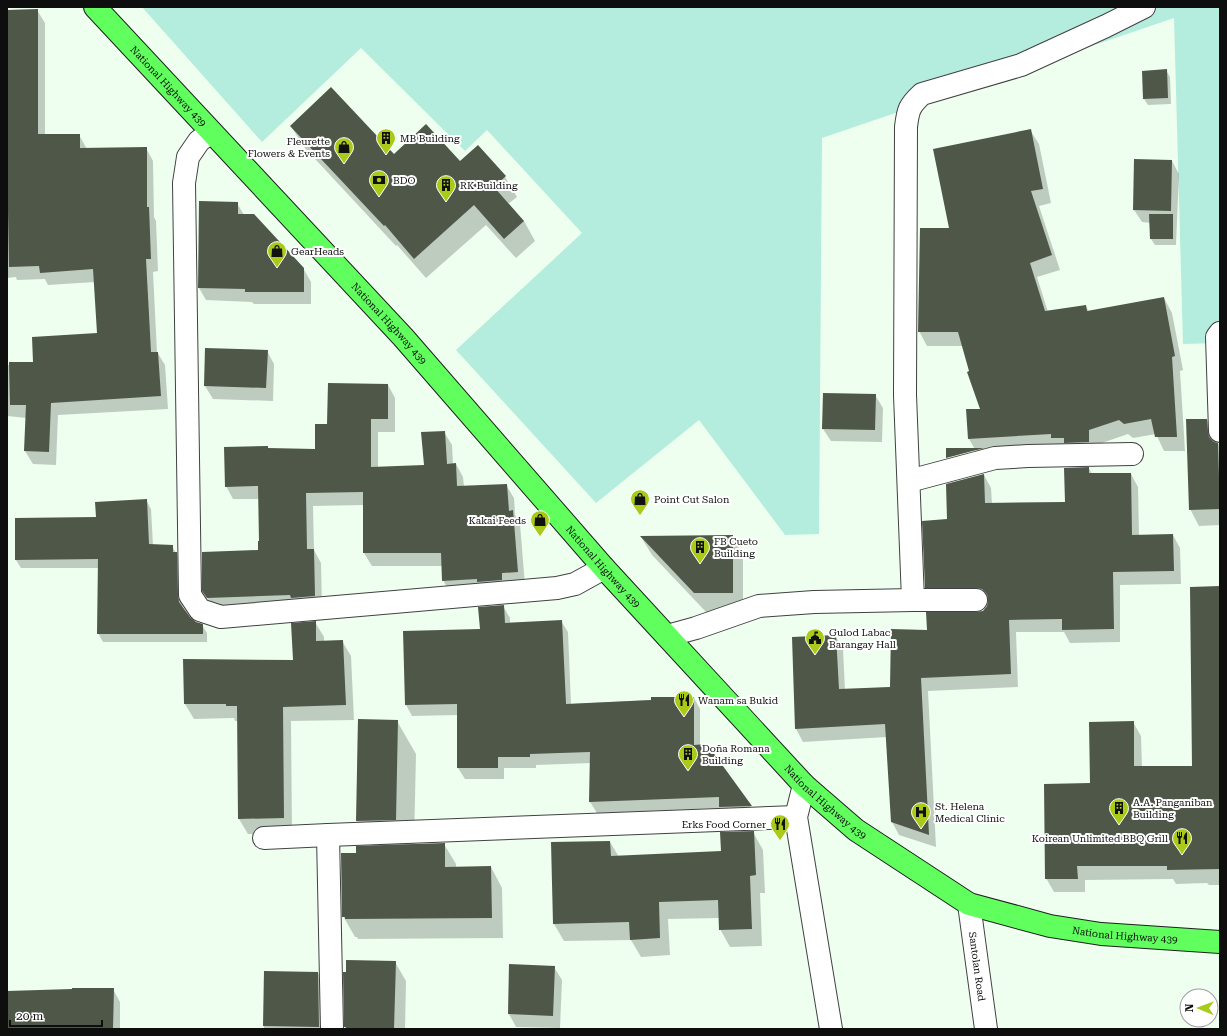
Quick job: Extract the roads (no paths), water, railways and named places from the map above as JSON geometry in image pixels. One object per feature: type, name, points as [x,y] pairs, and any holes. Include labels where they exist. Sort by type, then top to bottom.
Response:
[{"type":"main road","name":"National Highway 439","points":[[95,7],[403,337],[604,568],[804,785],[856,830],[969,904],[1050,926],[1101,934],[1220,942]]},
{"type":"street","points":[[913,600],[905,395],[907,113],[913,103],[922,94],[1021,65],[1144,7]]},
{"type":"street","points":[[211,132],[199,141],[188,157],[184,183],[190,595],[200,610],[220,617],[557,588],[575,584],[604,568]]},
{"type":"street","points":[[1220,333],[1217,338],[1220,431]]},
{"type":"street","points":[[908,481],[995,458],[1132,454]]},
{"type":"street","points":[[667,636],[696,628],[759,606],[814,602],[976,600]]},
{"type":"street","points":[[804,785],[796,817],[831,1029]]},
{"type":"street","points":[[264,838],[796,817]]},
{"type":"street","points":[[328,835],[332,1029]]},
{"type":"street","name":"Santolan Road","points":[[969,904],[986,1029]]},
{"type":"place","name":"MB Building","points":[[386,155]]},
{"type":"place","name":"Fleurette Flowers & Events","points":[[344,164]]},
{"type":"place","name":"BDO","points":[[379,197]]},
{"type":"place","name":"RK Building","points":[[446,202]]},
{"type":"place","name":"GearHeads","points":[[277,268]]},
{"type":"place","name":"Point Cut Salon","points":[[640,516]]},
{"type":"place","name":"Kakai Feeds","points":[[540,537]]},
{"type":"place","name":"FB Cueto Building","points":[[700,564]]},
{"type":"place","name":"Gulod Labac Barangay Hall","points":[[815,655]]},
{"type":"place","name":"Wanam sa Bukid","points":[[684,717]]},
{"type":"place","name":"Doña Romana Building","points":[[688,771]]},
{"type":"place","name":"A.A. Panganiban Building","points":[[1119,825]]},
{"type":"place","name":"St. Helena Medical Clinic","points":[[921,829]]},
{"type":"place","name":"Erks Food Corner","points":[[780,841]]},
{"type":"place","name":"Koirean Unlimited BBQ Grill","points":[[1182,855]]}]
